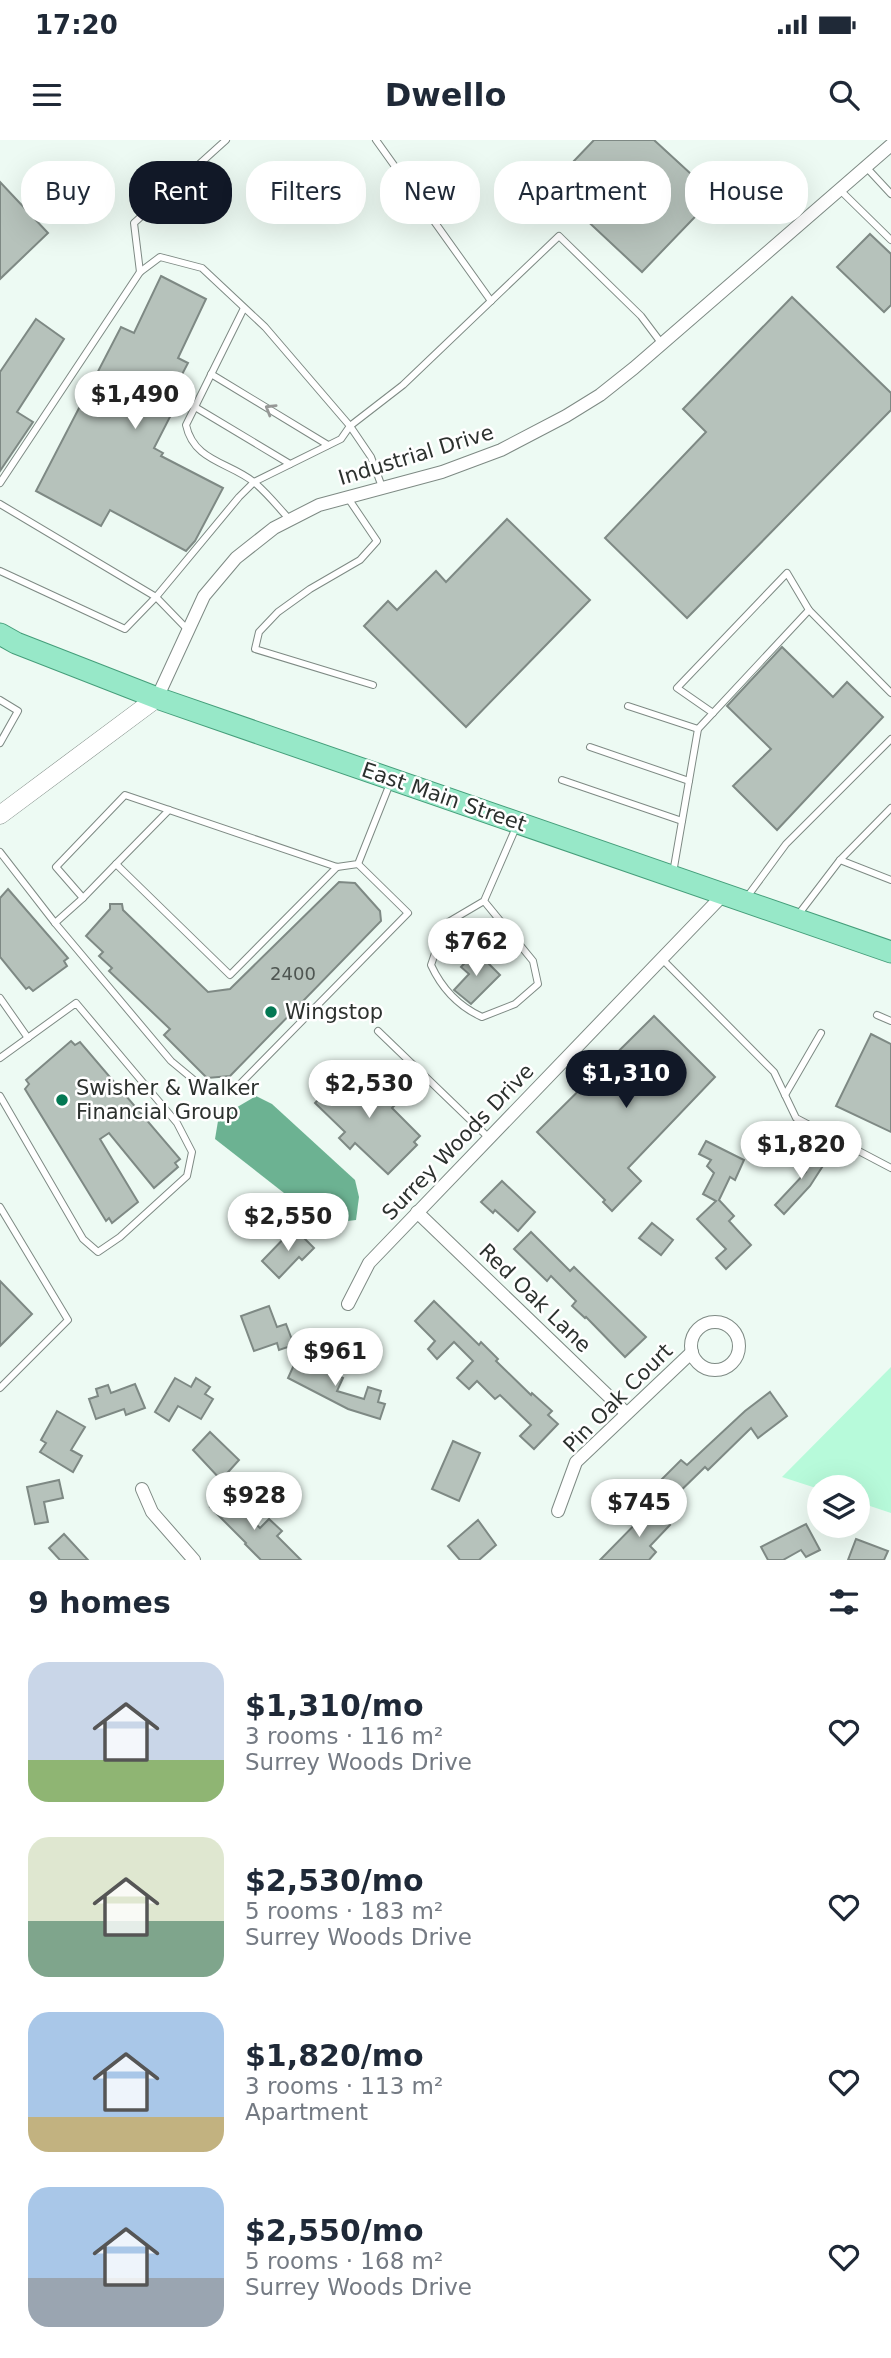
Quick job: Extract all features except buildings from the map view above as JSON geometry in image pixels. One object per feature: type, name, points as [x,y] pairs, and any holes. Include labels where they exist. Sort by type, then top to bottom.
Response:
[{"type":"main road","name":"East Main Street","points":[[0,634],[16,643],[157,698],[891,952]]},
{"type":"street","name":"Industrial Drive","points":[[157,698],[204,596],[236,558],[275,528],[319,505],[442,472],[501,450],[566,416],[600,394],[662,344],[891,145]]},
{"type":"street","points":[[2,811],[157,698]]},
{"type":"street","name":"Surrey Woods Drive","points":[[348,1304],[369,1263],[724,894]]},
{"type":"street","name":"Red Oak Lane","points":[[417,1212],[625,1412]]},
{"type":"street","name":"Pin Oak Court","points":[[558,1511],[576,1461],[625,1412],[692,1352]]},
{"type":"street","points":[[142,1489],[152,1512],[194,1560]]},
{"type":"lane","points":[[140,272],[134,223],[226,140]]},
{"type":"lane","points":[[376,140],[491,301]]},
{"type":"lane","points":[[866,167],[891,194]]},
{"type":"lane","points":[[840,190],[891,240]]},
{"type":"lane","points":[[0,571],[125,629],[156,597],[239,496],[254,482],[341,439],[350,426],[403,386],[559,236],[641,316],[662,344]]},
{"type":"lane","points":[[0,483],[140,272],[160,257],[202,268],[265,327],[350,426],[371,457],[382,486]]},
{"type":"lane","points":[[244,308],[186,425],[188,437],[195,448],[254,482],[290,520]]},
{"type":"lane","points":[[211,374],[328,444]]},
{"type":"lane","points":[[195,407],[289,464]]},
{"type":"lane","points":[[347,497],[377,541],[360,560],[310,589],[278,612],[259,632],[255,649],[373,685]]},
{"type":"lane","points":[[0,503],[156,597],[188,630]]},
{"type":"lane","points":[[713,713],[677,688],[787,573],[809,610],[891,693]]},
{"type":"lane","points":[[672,876],[698,729],[809,610]]},
{"type":"lane","points":[[0,700],[18,711],[0,743]]},
{"type":"lane","points":[[628,706],[698,729]]},
{"type":"lane","points":[[744,901],[786,844],[891,739]]},
{"type":"lane","points":[[590,747],[689,781]]},
{"type":"lane","points":[[358,864],[391,779]]},
{"type":"lane","points":[[562,780],[682,821]]},
{"type":"lane","points":[[83,898],[56,867],[125,795],[337,867],[358,864]]},
{"type":"lane","points":[[795,919],[839,860],[891,808]]},
{"type":"lane","points":[[55,923],[169,810]]},
{"type":"lane","points":[[484,901],[533,961],[538,985],[514,1004],[482,1017],[464,1009],[439,983],[431,965],[445,924],[484,901],[518,823]]},
{"type":"lane","points":[[0,852],[55,923],[171,1061],[206,1090],[239,1085],[408,913],[358,864]]},
{"type":"lane","points":[[839,860],[891,880]]},
{"type":"lane","points":[[116,864],[230,975],[337,867]]},
{"type":"lane","points":[[662,959],[774,1072],[796,1118],[891,1168]]},
{"type":"lane","points":[[0,998],[29,1038]]},
{"type":"lane","points":[[0,1058],[76,1003],[177,1123],[192,1152],[187,1176],[120,1237],[98,1252],[83,1239],[0,1097]]},
{"type":"lane","points":[[877,1015],[891,1021]]},
{"type":"lane","points":[[378,1031],[489,1138]]},
{"type":"lane","points":[[785,1095],[821,1033]]},
{"type":"lane","points":[[0,1208],[68,1320],[0,1388]]},
{"type":"shaded area","points":[[256,1096],[272,1104],[355,1180],[359,1197],[356,1220],[331,1223],[307,1211],[215,1139],[218,1121]]},
{"type":"shaded area","points":[[891,1367],[891,1513],[870,1506],[870,1475],[807,1475],[807,1485],[782,1477]]},
{"type":"place","name":"Wingstop","points":[[271,1012]]},
{"type":"place","name":"Swisher & Walker Financial Group","points":[[62,1100]]}]
